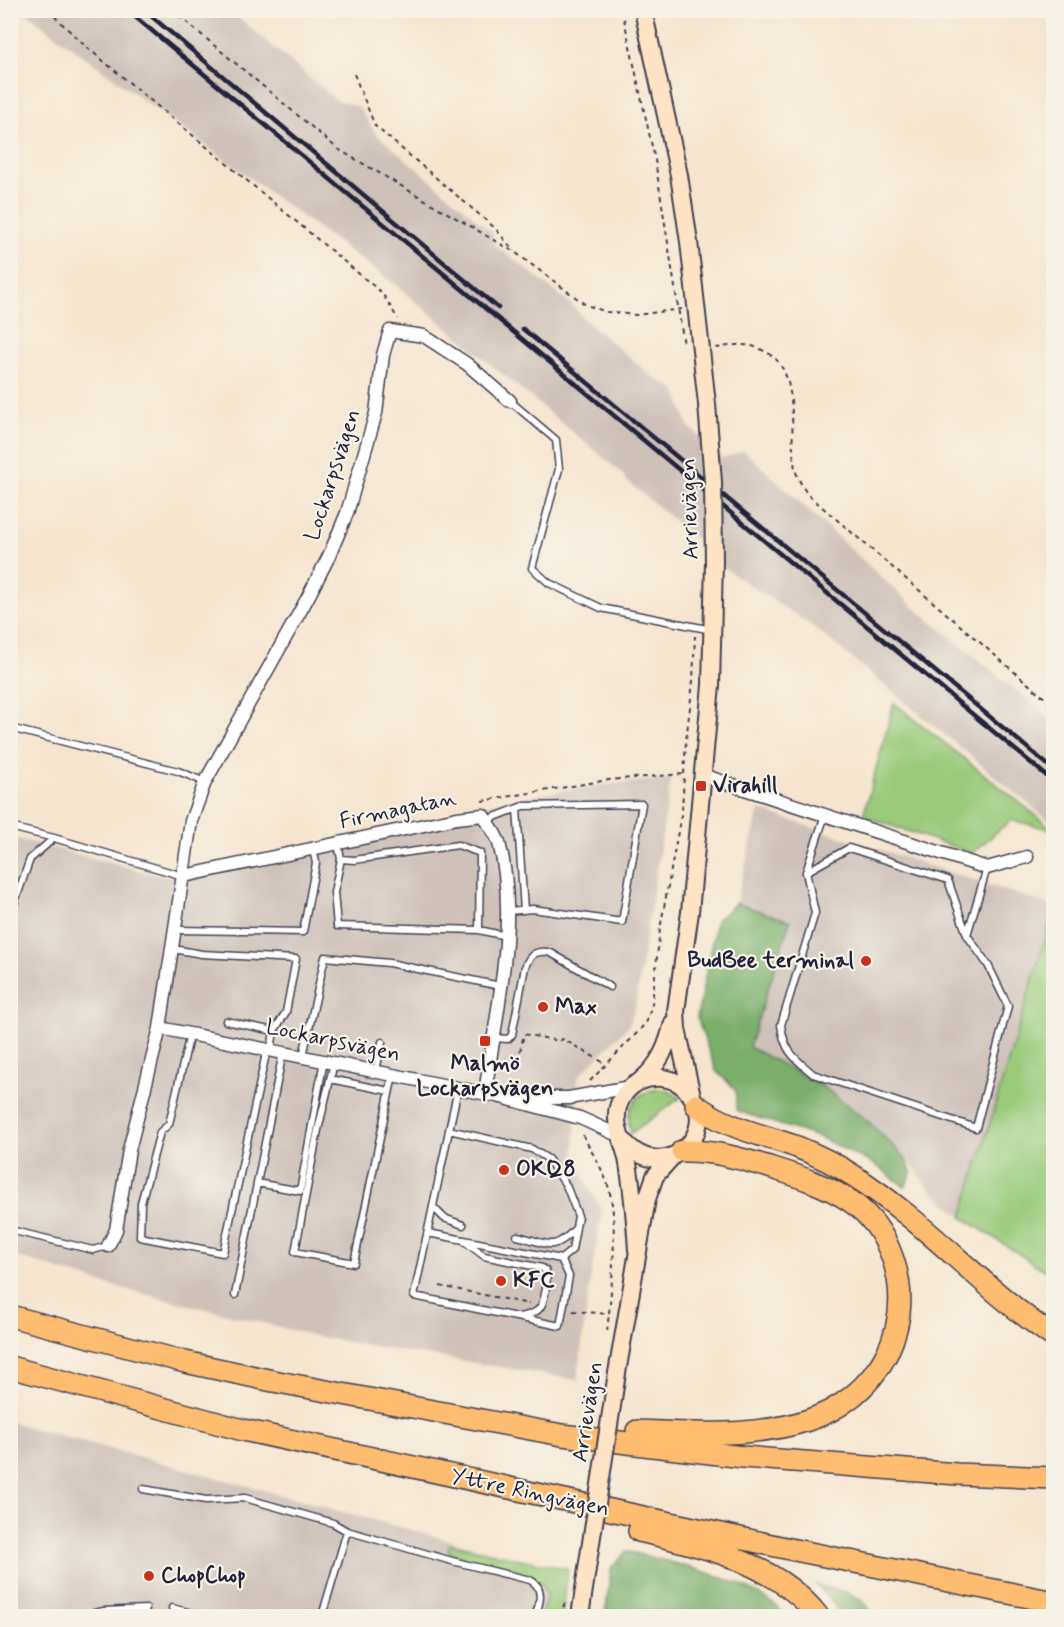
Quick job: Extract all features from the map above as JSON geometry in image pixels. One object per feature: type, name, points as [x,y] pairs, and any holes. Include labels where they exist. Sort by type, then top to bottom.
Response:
[{"type":"highway","points":[[694,1100],[714,1118],[734,1128],[807,1151],[853,1175],[897,1208],[1007,1301],[1053,1336]]},
{"type":"highway","points":[[273,1381],[562,1424],[679,1433],[764,1430],[786,1426],[830,1411],[877,1373],[893,1343],[901,1307],[900,1288],[898,1275],[888,1248],[864,1214],[851,1202],[827,1188],[778,1170],[725,1155],[705,1151],[677,1154]]},
{"type":"highway","points":[[10,1316],[185,1362],[273,1381],[562,1435],[755,1458],[957,1474],[1053,1478]]},
{"type":"highway","name":"Yttre Ringvägen","points":[[10,1367],[243,1430],[778,1547],[1053,1602]]},
{"type":"highway","points":[[243,1430],[448,1487],[651,1534],[710,1551],[756,1568],[775,1579],[798,1596],[818,1617]]},
{"type":"main road","name":"Arrievägen","points":[[633,1085],[649,1073],[659,1061],[668,1041],[676,1011],[690,912],[711,686],[714,561],[713,482],[697,308],[679,175],[643,10]]},
{"type":"main road","name":"Arrievägen","points":[[676,1011],[686,1077],[694,1100]]},
{"type":"main road","points":[[656,1077],[667,1078],[685,1088],[694,1100],[698,1116],[695,1136],[677,1154],[661,1159],[650,1159],[630,1149],[621,1138],[616,1115],[623,1095],[633,1085],[656,1077]]},
{"type":"main road","name":"Arrievägen","points":[[621,1138],[632,1187],[637,1250]]},
{"type":"main road","name":"Arrievägen","points":[[580,1617],[637,1250],[651,1183],[659,1169],[677,1154]]},
{"type":"street","name":"Lockarpsvägen","points":[[108,1246],[116,1230],[129,1150],[160,1028],[191,821],[205,782],[329,556],[347,513],[366,451],[376,413],[383,355],[390,331],[407,333]]},
{"type":"street","points":[[407,333],[424,336],[467,364],[510,402]]},
{"type":"street","points":[[702,775],[987,868],[1027,857]]},
{"type":"street","name":"Firmagatan","points":[[184,876],[462,817],[483,815],[498,840],[504,872],[506,911],[501,986],[493,1038],[491,1095]]},
{"type":"street","name":"Lockarpsvägen","points":[[160,1028],[491,1095],[580,1118],[621,1138]]},
{"type":"street","name":"Lockarpsvägen","points":[[491,1095],[543,1098],[585,1096],[633,1085]]},
{"type":"lane","points":[[510,402],[556,440],[559,470],[532,568],[549,583],[602,608],[712,630]]},
{"type":"lane","points":[[10,728],[178,771],[205,782]]},
{"type":"lane","points":[[486,820],[523,806],[642,804],[622,922],[532,909],[506,911]]},
{"type":"lane","points":[[517,809],[524,910]]},
{"type":"lane","points":[[806,872],[849,848],[948,880],[967,935],[988,965],[1008,1006],[976,1128],[813,1074],[793,1058],[783,1040],[781,1026],[814,913],[806,872],[825,815]]},
{"type":"lane","points":[[10,827],[184,876]]},
{"type":"lane","points":[[10,916],[30,859],[54,838]]},
{"type":"lane","points":[[338,844],[340,859],[334,892],[337,926],[479,930],[506,936]]},
{"type":"lane","points":[[340,859],[354,860],[458,845],[480,853],[479,930]]},
{"type":"lane","points":[[176,930],[303,932],[316,863],[313,848]]},
{"type":"lane","points":[[967,935],[987,868]]},
{"type":"lane","points":[[173,949],[202,954],[296,959],[286,1012],[274,1030],[257,1183],[235,1295]]},
{"type":"lane","points":[[493,1038],[508,1039],[512,1035],[525,967],[529,957],[535,952],[551,953],[610,987]]},
{"type":"lane","points":[[303,1056],[324,957],[389,963],[501,986]]},
{"type":"lane","points":[[226,1021],[274,1030]]},
{"type":"lane","points":[[190,1034],[169,1124],[160,1132],[141,1203],[140,1237],[223,1253],[273,1050]]},
{"type":"lane","points":[[376,1071],[382,1042]]},
{"type":"lane","points":[[257,1183],[300,1191],[329,1061]]},
{"type":"lane","points":[[329,1061],[330,1079],[295,1252],[354,1263],[393,1075]]},
{"type":"lane","points":[[330,1079],[389,1091]]},
{"type":"lane","points":[[458,1088],[414,1296],[560,1326],[569,1276],[561,1259]]},
{"type":"lane","points":[[449,1130],[532,1149],[548,1159],[566,1185],[578,1215],[572,1250],[561,1259]]},
{"type":"lane","points":[[433,1207],[444,1218],[463,1225]]},
{"type":"lane","points":[[517,1236],[535,1239],[548,1245],[563,1243],[576,1228]]},
{"type":"lane","points":[[10,1230],[93,1250],[108,1246]]},
{"type":"lane","points":[[428,1233],[561,1259]]},
{"type":"lane","points":[[462,1240],[484,1256],[542,1268],[546,1271],[547,1278],[540,1308],[536,1312],[518,1318]]},
{"type":"lane","points":[[143,1489],[206,1500],[245,1498],[333,1523],[347,1531],[452,1561],[530,1580],[540,1588],[540,1600],[535,1617]]},
{"type":"lane","points":[[336,1617],[322,1615],[347,1531]]},
{"type":"lane","points":[[172,1608],[203,1617]]},
{"type":"lane","points":[[81,1617],[104,1611],[146,1609]]},
{"type":"path","points":[[48,10],[83,44],[382,293],[407,333]]},
{"type":"path","points":[[172,10],[338,149],[516,253],[586,305],[607,312],[636,315],[697,308]]},
{"type":"path","points":[[622,10],[655,160],[684,344]]},
{"type":"path","points":[[354,74],[375,126],[495,228],[516,253]]},
{"type":"path","points":[[701,350],[745,344],[774,356],[784,369],[789,388],[795,467],[798,479],[807,494],[1053,706]]},
{"type":"path","points":[[585,1096],[590,1080],[647,1021],[652,1004],[660,929],[682,810],[686,741],[693,681],[695,627]]},
{"type":"path","points":[[518,1060],[524,1034],[559,1041],[563,1039],[606,1064]]},
{"type":"path","points":[[580,1118],[579,1125],[609,1188],[612,1207],[613,1247],[607,1337]]},
{"type":"path","points":[[440,1286],[538,1306]]},
{"type":"path","points":[[572,1311],[609,1314]]},
{"type":"shaded area","points":[[25,11],[231,11],[336,100],[359,107],[376,134],[492,232],[495,246],[574,307],[585,320],[653,377],[676,390],[688,426],[723,458],[744,451],[916,609],[1053,721],[1053,824],[815,628],[727,570],[694,537],[626,480],[624,475],[397,286]]},
{"type":"shaded area","points":[[671,778],[635,1007],[629,1025],[578,1077],[574,1158],[602,1212],[577,1380],[324,1338],[108,1285],[11,1255],[10,837],[162,876],[211,872],[328,849],[500,801],[586,787]]},
{"type":"shaded area","points":[[759,810],[1053,906],[962,1217],[932,1191],[905,1157],[868,1121],[819,1084],[749,1047],[790,921],[736,903]]},
{"type":"shaded area","points":[[10,1422],[567,1572],[562,1616],[13,1616],[10,1607]]},
{"type":"green space","points":[[894,703],[1053,829],[1053,835],[1048,829],[1011,820],[972,853],[863,816]]},
{"type":"green space","points":[[736,903],[790,921],[749,1047],[819,1084],[868,1121],[905,1158],[912,1173],[905,1187],[874,1164],[821,1138],[737,1111],[735,1089],[716,1071],[697,1018],[716,921]]},
{"type":"green space","points":[[1053,911],[1053,1276],[962,1217]]},
{"type":"green space","points":[[657,1089],[667,1090],[680,1098],[631,1133],[629,1117],[633,1104],[642,1094]]},
{"type":"green space","points":[[450,1544],[568,1569],[562,1616],[541,1616],[547,1595],[542,1583],[519,1573],[483,1565],[460,1556],[448,1550]]},
{"type":"green space","points":[[627,1551],[690,1567],[734,1582],[772,1603],[786,1616],[605,1616],[611,1568]]},
{"type":"green space","points":[[816,1585],[858,1597],[869,1608],[873,1616],[841,1616],[832,1601]]},
{"type":"railway","points":[[127,10],[1054,782]]},
{"type":"railway","points":[[144,10],[498,308]]},
{"type":"railway","points":[[523,329],[1054,770]]},
{"type":"place","name":"Virahill","points":[[701,786]]},
{"type":"place","name":"BudBee terminal","points":[[866,961]]},
{"type":"place","name":"Max","points":[[543,1007]]},
{"type":"place","name":"Malmö Lockarpsvägen","points":[[485,1041]]},
{"type":"place","name":"OKQ8","points":[[504,1170]]},
{"type":"place","name":"KFC","points":[[501,1281]]},
{"type":"place","name":"ChopChop","points":[[149,1576]]}]
